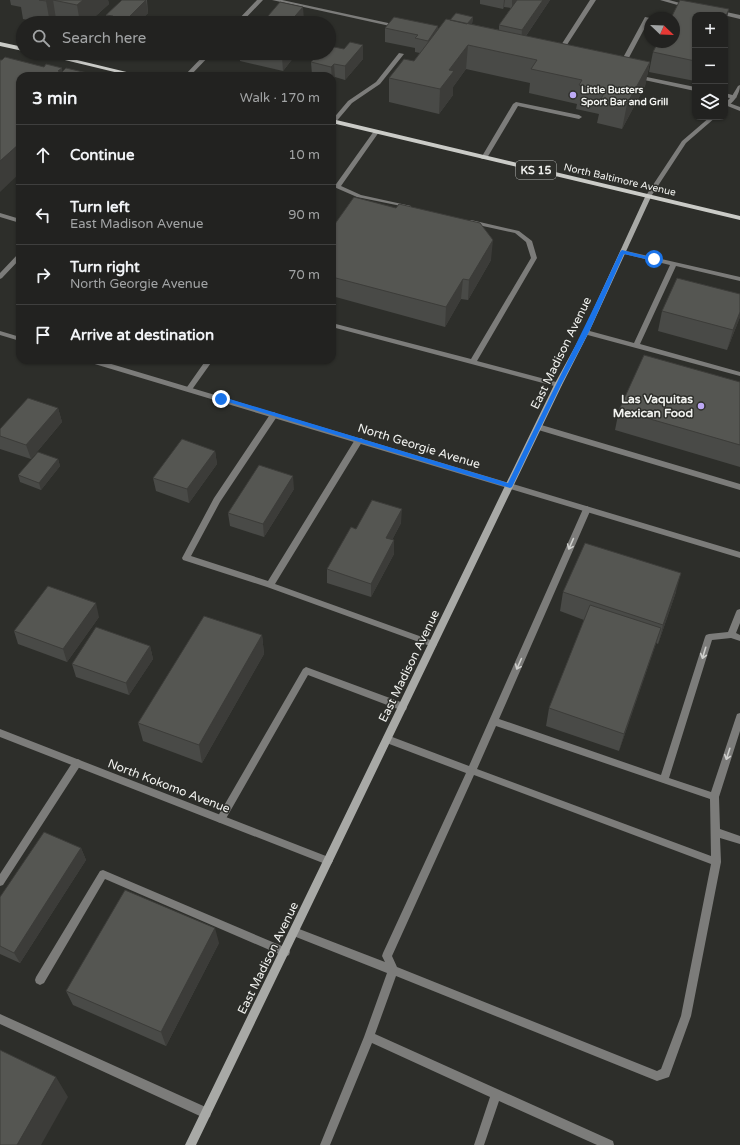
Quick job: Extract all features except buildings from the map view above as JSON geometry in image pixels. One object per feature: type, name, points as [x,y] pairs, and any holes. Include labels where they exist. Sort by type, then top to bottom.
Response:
[{"type":"main road","points":[[0,44],[16,47]]},
{"type":"main road","points":[[69,60],[122,72]]},
{"type":"main road","name":"North Baltimore Avenue","points":[[336,122],[740,218]]},
{"type":"main road","name":"East Madison Avenue","points":[[190,1145],[285,952],[558,385],[586,332],[648,197]]},
{"type":"street","points":[[113,16],[130,0]]},
{"type":"street","points":[[245,16],[260,0]]},
{"type":"street","points":[[275,0],[407,28]]},
{"type":"street","points":[[555,59],[593,0]]},
{"type":"street","points":[[663,0],[694,7]]},
{"type":"street","points":[[709,10],[740,17]]},
{"type":"street","points":[[625,74],[618,72],[644,24]]},
{"type":"street","points":[[336,118],[350,102],[378,83],[401,54]]},
{"type":"street","points":[[191,72],[202,60]]},
{"type":"street","points":[[633,76],[692,88]]},
{"type":"street","points":[[728,103],[740,87]]},
{"type":"street","points":[[728,96],[734,97]]},
{"type":"street","points":[[484,158],[516,104],[579,117]]},
{"type":"street","points":[[728,106],[740,109]]},
{"type":"street","points":[[648,197],[684,142],[710,120]]},
{"type":"street","points":[[336,184],[376,132]]},
{"type":"street","points":[[336,188],[359,196],[419,210]]},
{"type":"street","points":[[0,215],[16,220]]},
{"type":"street","points":[[464,220],[517,232],[529,241],[534,258],[473,362]]},
{"type":"street","points":[[622,252],[740,279]]},
{"type":"street","points":[[0,277],[16,260]]},
{"type":"street","points":[[636,345],[674,264]]},
{"type":"street","points":[[336,326],[558,385]]},
{"type":"street","points":[[586,332],[740,374]]},
{"type":"street","points":[[0,333],[16,338]]},
{"type":"street","name":"North Georgie Avenue","points":[[104,364],[740,555]]},
{"type":"street","points":[[189,389],[207,364]]},
{"type":"street","points":[[274,415],[217,500],[186,558],[270,585],[433,644]]},
{"type":"street","points":[[538,427],[740,487]]},
{"type":"street","points":[[270,585],[358,440]]},
{"type":"street","points":[[325,1145],[369,1037],[393,970],[387,956],[494,721],[587,509]]},
{"type":"street","points":[[731,635],[740,612]]},
{"type":"street","points":[[664,780],[709,637],[731,635],[740,638]]},
{"type":"street","points":[[221,819],[306,671],[403,707]]},
{"type":"street","points":[[294,932],[657,1076],[665,1073],[686,1016],[716,862],[714,798],[740,717]]},
{"type":"street","points":[[494,721],[714,798]]},
{"type":"street","name":"North Kokomo Avenue","points":[[0,733],[328,861]]},
{"type":"street","points":[[387,739],[716,862]]},
{"type":"street","points":[[0,882],[77,763]]},
{"type":"street","points":[[715,832],[740,840]]},
{"type":"street","points":[[40,980],[103,874],[285,952]]},
{"type":"street","points":[[0,1019],[206,1113]]},
{"type":"street","points":[[369,1037],[608,1145]]},
{"type":"street","points":[[479,1145],[496,1095]]},
{"type":"place","name":"Little Busters Sport Bar and Grill","points":[[573,95]]},
{"type":"place","name":"Las Vaquitas Mexican Food","points":[[701,406]]},
{"type":"route","points":[[221,399],[510,486],[558,385],[586,332],[622,252],[654,259]]}]
